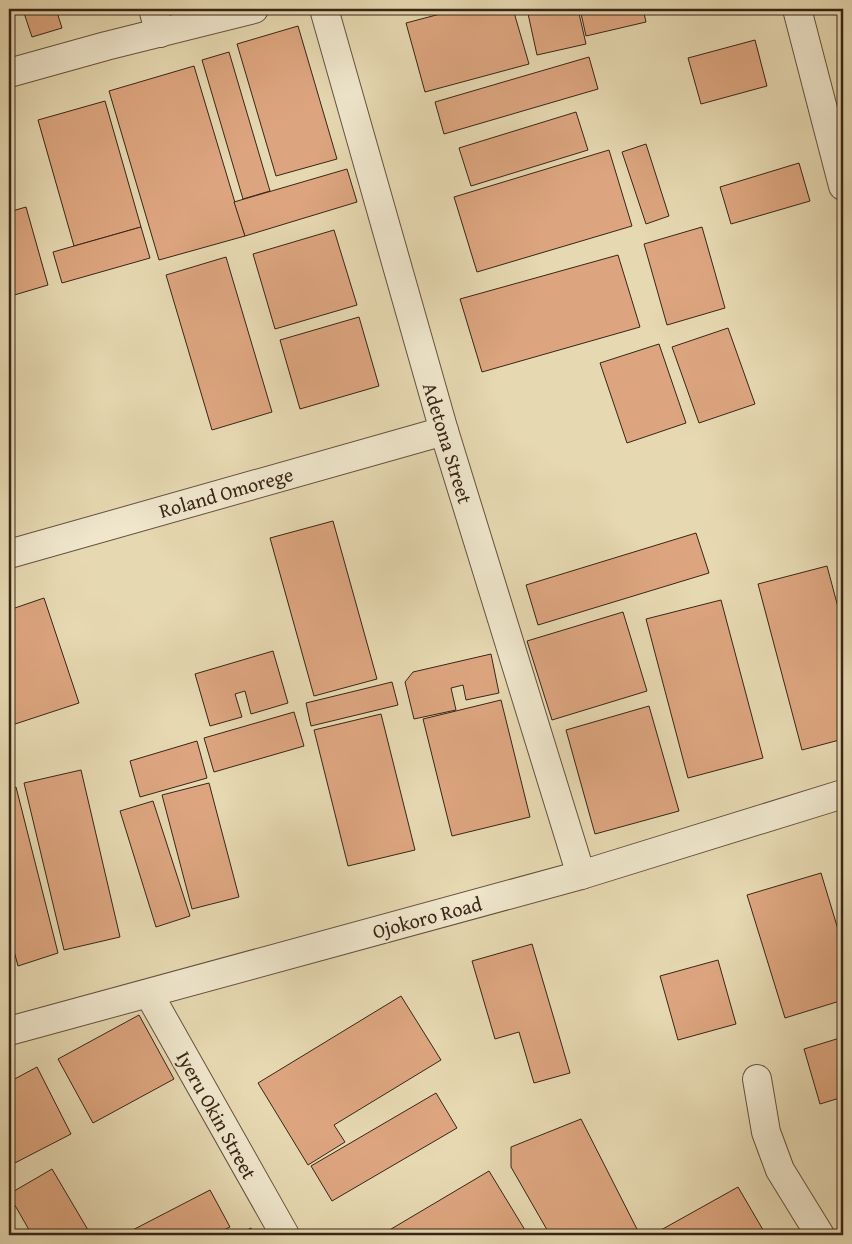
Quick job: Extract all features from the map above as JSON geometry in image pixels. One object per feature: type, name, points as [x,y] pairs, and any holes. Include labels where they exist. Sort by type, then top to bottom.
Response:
[{"type":"street","points":[[9,73],[156,21],[254,9]]},
{"type":"street","name":"Adetona Street","points":[[324,9],[444,431],[581,875]]},
{"type":"street","points":[[797,9],[843,186]]},
{"type":"street","name":"Roland Omorege","points":[[9,554],[444,431]]},
{"type":"street","name":"Ojokoro Road","points":[[9,1031],[581,875],[843,794]]},
{"type":"street","name":"Iyeru Okin Street","points":[[149,994],[285,1235]]},
{"type":"street","points":[[757,1079],[766,1132],[780,1170],[820,1235]]},
{"type":"building","points":[[56,9],[62,28],[32,37],[23,10]]},
{"type":"building","points":[[459,9],[513,9],[529,64],[425,92],[406,23]]},
{"type":"building","points":[[527,9],[578,9],[586,44],[537,55]]},
{"type":"building","points":[[580,9],[643,9],[646,22],[586,36]]},
{"type":"building","points":[[298,26],[337,159],[276,176],[237,44]]},
{"type":"building","points":[[755,40],[767,86],[701,104],[688,58]]},
{"type":"building","points":[[229,52],[270,191],[243,199],[202,60]]},
{"type":"building","points":[[589,57],[598,89],[444,134],[435,102]]},
{"type":"building","points":[[194,66],[245,236],[159,260],[109,91]]},
{"type":"building","points":[[105,101],[141,227],[74,246],[38,120]]},
{"type":"building","points":[[576,112],[588,150],[471,186],[459,148]]},
{"type":"building","points":[[646,144],[669,216],[646,224],[622,152]]},
{"type":"building","points":[[609,150],[632,226],[477,272],[454,197]]},
{"type":"building","points":[[799,163],[810,201],[731,224],[720,187]]},
{"type":"building","points":[[347,169],[357,202],[245,236],[234,202]]},
{"type":"building","points":[[26,207],[48,285],[11,296],[9,286],[9,212]]},
{"type":"building","points":[[141,227],[150,258],[62,283],[53,252]]},
{"type":"building","points":[[702,227],[725,308],[667,325],[644,244]]},
{"type":"building","points":[[334,230],[357,305],[275,329],[253,254]]},
{"type":"building","points":[[618,255],[640,327],[482,372],[460,299]]},
{"type":"building","points":[[226,257],[272,412],[212,430],[166,275]]},
{"type":"building","points":[[359,317],[379,386],[300,409],[280,340]]},
{"type":"building","points":[[728,328],[755,404],[699,423],[672,347]]},
{"type":"building","points":[[659,344],[686,423],[627,443],[600,363]]},
{"type":"building","points":[[333,521],[377,679],[314,696],[270,538]]},
{"type":"building","points":[[696,533],[709,573],[538,625],[526,585]]},
{"type":"building","points":[[827,566],[843,626],[843,739],[802,750],[758,584]]},
{"type":"building","points":[[44,598],[79,703],[9,726],[9,610]]},
{"type":"building","points":[[721,600],[763,758],[688,778],[646,619]]},
{"type":"building","points":[[623,612],[647,691],[552,720],[527,641]]},
{"type":"building","points":[[273,651],[288,703],[251,714],[245,691],[235,694],[242,717],[210,726],[195,674]]},
{"type":"building","points":[[491,654],[499,693],[466,700],[463,685],[451,688],[456,710],[414,719],[405,682],[413,672]]},
{"type":"building","points":[[392,682],[398,705],[311,726],[306,703]]},
{"type":"building","points":[[501,700],[530,817],[452,836],[423,719]]},
{"type":"building","points":[[649,706],[679,811],[595,834],[566,730]]},
{"type":"building","points":[[294,712],[304,746],[214,772],[204,738]]},
{"type":"building","points":[[381,714],[415,850],[348,866],[314,730]]},
{"type":"building","points":[[197,741],[207,778],[140,797],[130,761]]},
{"type":"building","points":[[81,770],[120,937],[64,950],[24,783]]},
{"type":"building","points":[[209,783],[239,897],[192,909],[162,795]]},
{"type":"building","points":[[16,787],[58,953],[18,966],[9,932],[9,789]]},
{"type":"building","points":[[153,801],[190,916],[156,927],[120,811]]},
{"type":"building","points":[[821,873],[843,946],[843,1000],[785,1018],[747,895]]},
{"type":"building","points":[[532,944],[570,1073],[534,1083],[519,1032],[495,1039],[472,961]]},
{"type":"building","points":[[718,960],[736,1024],[678,1040],[660,976]]},
{"type":"building","points":[[401,996],[441,1060],[334,1125],[345,1142],[308,1165],[258,1083]]},
{"type":"building","points":[[139,1015],[174,1079],[93,1123],[58,1059]]},
{"type":"building","points":[[843,1037],[843,1097],[820,1104],[804,1049]]},
{"type":"building","points":[[37,1067],[71,1134],[9,1166],[9,1082]]},
{"type":"building","points":[[436,1093],[457,1128],[332,1201],[311,1166]]},
{"type":"building","points":[[581,1119],[640,1235],[550,1235],[511,1167],[511,1147]]},
{"type":"building","points":[[52,1169],[91,1235],[32,1235],[9,1194]]},
{"type":"building","points":[[489,1171],[528,1235],[381,1235]]},
{"type":"building","points":[[738,1187],[766,1235],[652,1235]]},
{"type":"building","points":[[210,1190],[230,1227],[213,1235],[123,1235]]},
{"type":"building","points":[[251,1228],[255,1235],[237,1235]]}]
